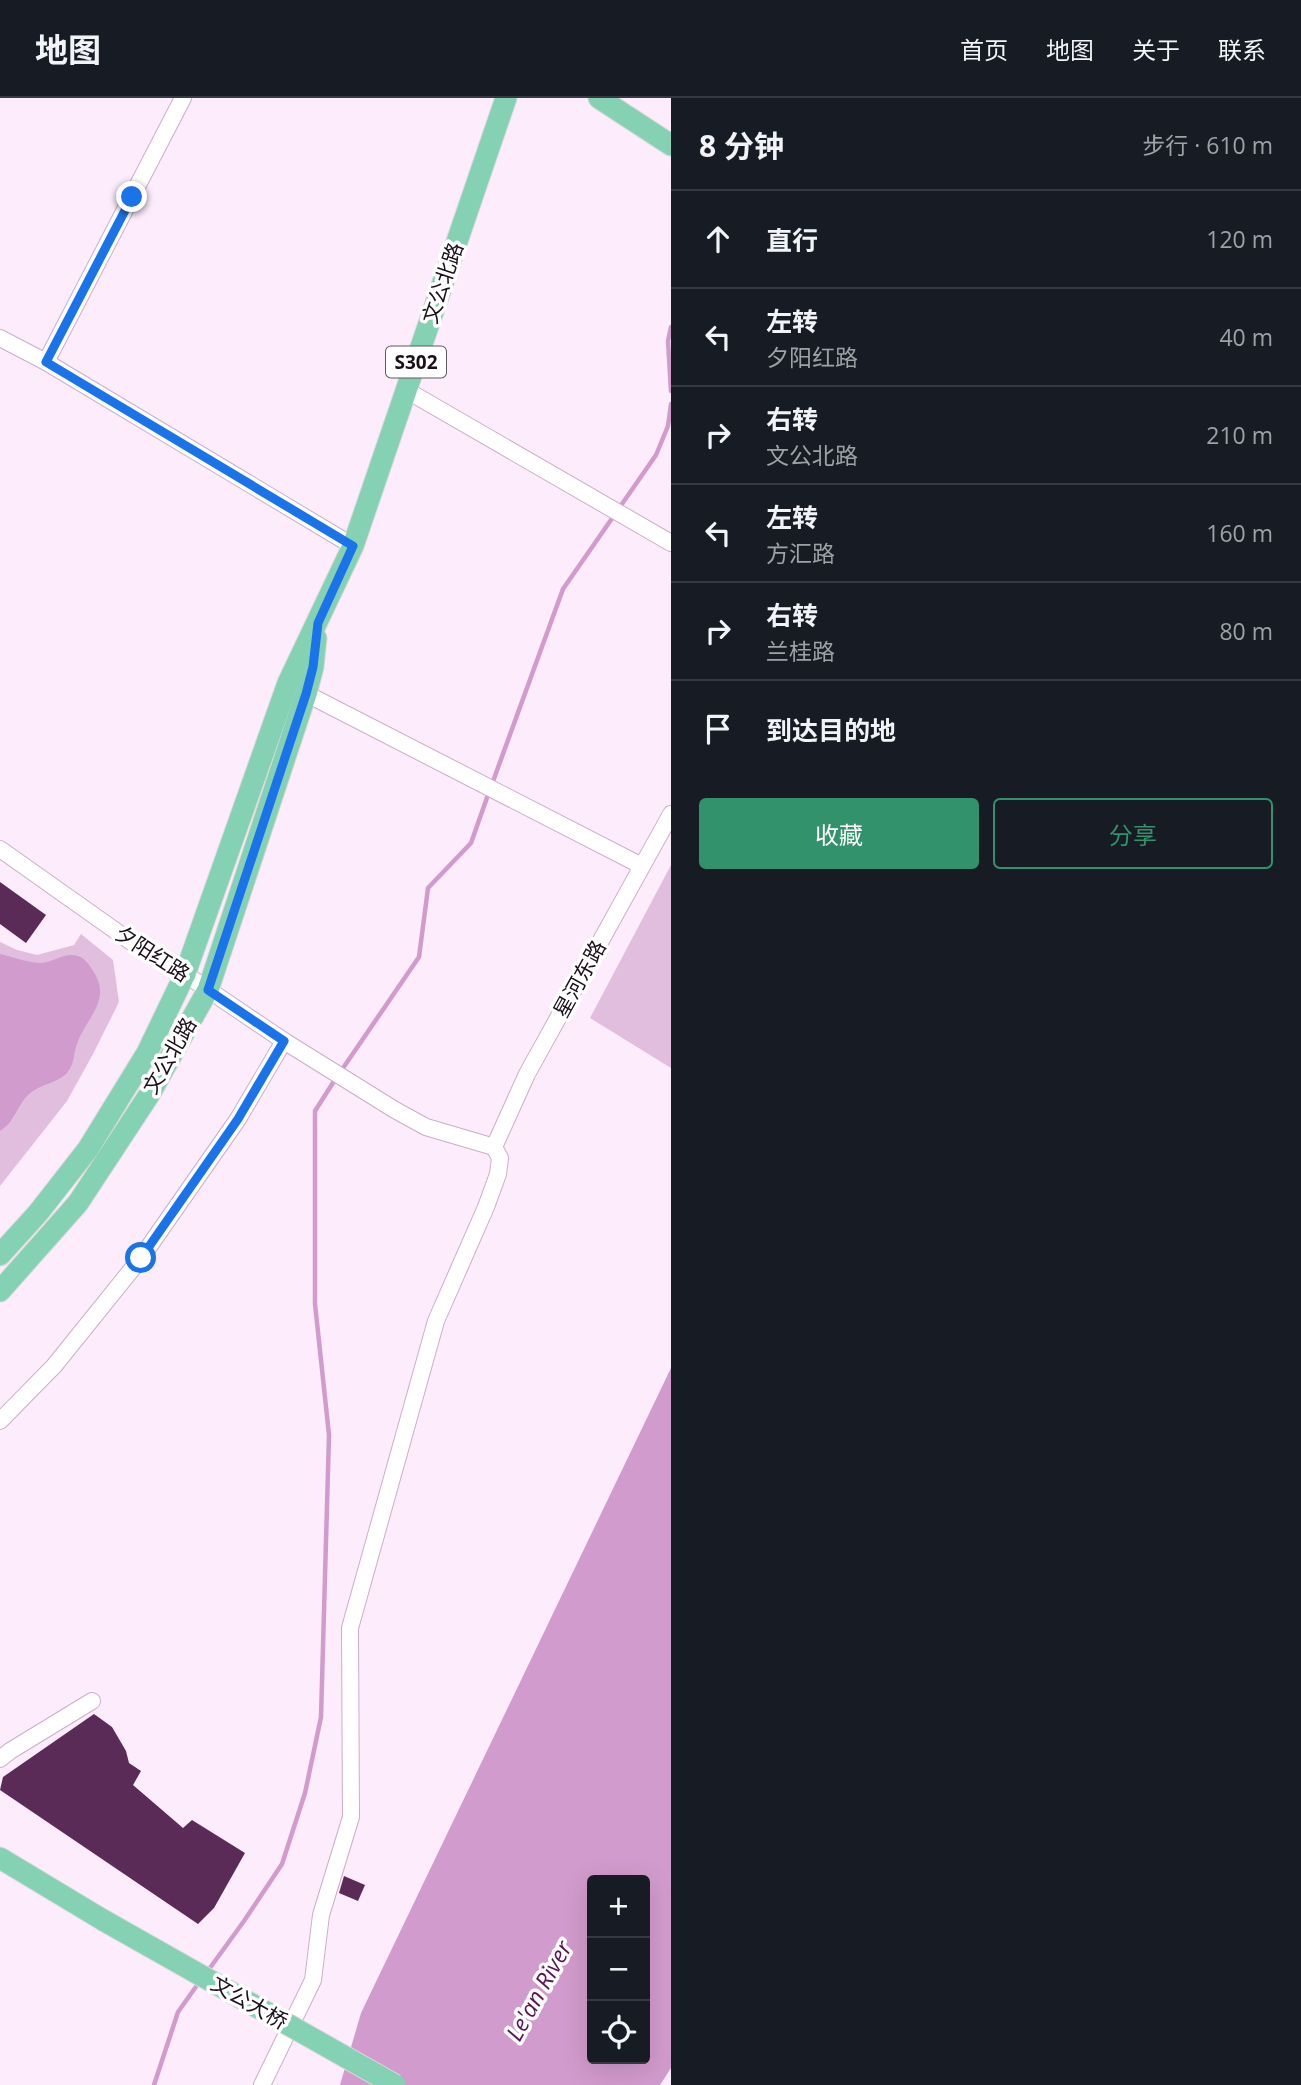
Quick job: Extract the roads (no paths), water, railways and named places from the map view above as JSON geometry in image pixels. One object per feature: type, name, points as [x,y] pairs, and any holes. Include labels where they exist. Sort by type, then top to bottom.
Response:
[{"type":"main road","name":"文公北路","points":[[0,1255],[38,1213],[88,1149],[147,1052],[185,974],[297,688],[313,667],[318,623],[353,546],[506,98]]},
{"type":"main road","points":[[599,98],[671,145]]},
{"type":"main road","name":"文公北路","points":[[0,1291],[78,1203],[149,1095],[208,990],[297,688]]},
{"type":"main road","name":"文公大桥","points":[[0,1858],[103,1920],[394,2085]]},
{"type":"street","points":[[46,362],[183,98]]},
{"type":"street","points":[[0,338],[46,362],[353,546]]},
{"type":"street","points":[[406,390],[671,543]]},
{"type":"street","points":[[297,688],[642,866]]},
{"type":"street","name":"星河东路","points":[[494,1147],[527,1074],[671,814]]},
{"type":"street","name":"夕阳红路","points":[[0,849],[137,946],[185,974],[330,1070],[426,1126],[494,1147]]},
{"type":"street","points":[[0,1421],[54,1366],[141,1258],[238,1119],[284,1041]]},
{"type":"street","points":[[262,2085],[313,1980],[321,1915],[351,1817],[350,1628],[436,1321],[498,1174],[500,1158],[494,1147]]},
{"type":"street","points":[[0,1759],[92,1701]]},
{"type":"water","points":[[0,954],[42,963],[69,955],[78,956],[92,969],[100,991],[96,1009],[81,1035],[69,1071],[29,1094],[9,1123],[0,1131]]},
{"type":"water","name":"Le'an River","points":[[671,1368],[671,2068],[660,2085],[340,2085],[361,2013]]},
{"type":"waterway","points":[[671,327],[668,341],[671,391]]},
{"type":"waterway","points":[[492,784],[563,589],[656,455],[668,426],[671,404]]},
{"type":"waterway","points":[[341,1071],[419,957],[428,888],[471,843],[489,792]]},
{"type":"waterway","points":[[207,1972],[282,1864],[305,1793],[321,1717],[329,1435],[315,1304],[315,1111],[336,1078]]},
{"type":"waterway","points":[[154,2085],[178,2012],[200,1981]]}]
